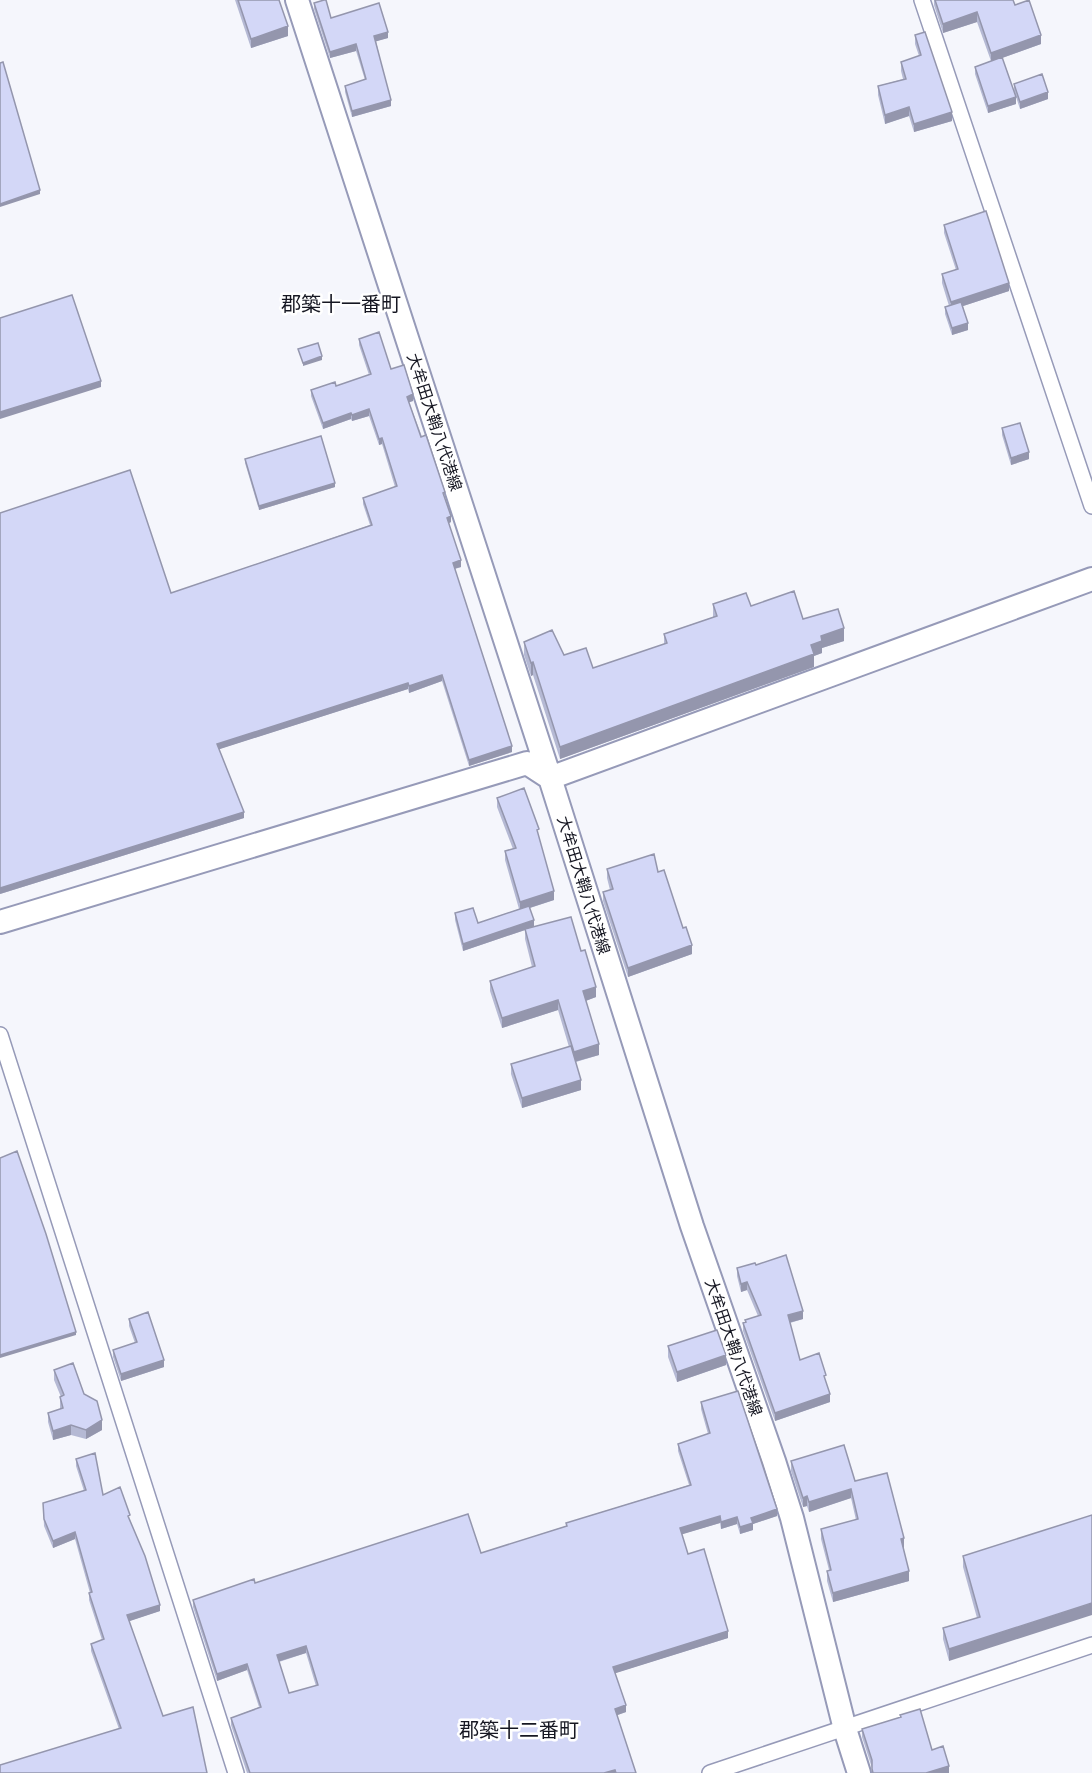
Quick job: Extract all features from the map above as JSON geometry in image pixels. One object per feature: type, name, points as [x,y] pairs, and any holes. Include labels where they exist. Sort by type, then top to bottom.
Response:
[{"type":"main road","name":"大牟田大鞘八代港線","points":[[297,0],[550,777],[692,1226],[774,1461],[792,1518],[845,1729],[859,1773]]},
{"type":"main road","points":[[0,922],[527,763],[550,777],[1092,579]]},
{"type":"street","points":[[922,0],[1092,506]]},
{"type":"street","points":[[0,1035],[236,1773]]},
{"type":"street","points":[[710,1773],[1092,1645]]},
{"type":"building","points":[[238,0],[279,0],[288,26],[251,39]]},
{"type":"building","points":[[326,0],[331,18],[379,3],[388,32],[374,36],[391,100],[352,111],[345,86],[366,79],[356,44],[330,52],[314,3]]},
{"type":"building","points":[[935,0],[1013,0],[1015,5],[1029,0],[1041,35],[991,53],[977,12],[943,24]]},
{"type":"building","points":[[925,32],[952,112],[914,124],[909,107],[885,115],[878,86],[906,79],[901,62],[921,55],[915,35]]},
{"type":"building","points":[[1002,57],[1016,97],[988,106],[975,67]]},
{"type":"building","points":[[3,62],[40,190],[0,204],[0,63]]},
{"type":"building","points":[[1042,74],[1048,92],[1020,102],[1014,84]]},
{"type":"building","points":[[986,211],[1009,283],[951,302],[942,274],[958,269],[944,225]]},
{"type":"building","points":[[72,295],[101,381],[0,412],[0,318]]},
{"type":"building","points":[[961,302],[968,323],[952,328],[945,307]]},
{"type":"building","points":[[379,332],[391,369],[404,365],[413,394],[407,397],[421,437],[426,435],[445,492],[443,493],[451,516],[447,518],[461,560],[453,563],[512,746],[469,760],[442,675],[409,686],[408,683],[217,744],[244,812],[0,888],[0,513],[130,470],[171,593],[372,525],[363,498],[397,486],[382,438],[379,439],[369,409],[323,423],[311,390],[335,382],[336,386],[371,374],[359,339]]},
{"type":"building","points":[[318,343],[322,356],[303,363],[298,349]]},
{"type":"building","points":[[1020,423],[1029,452],[1011,458],[1002,428]]},
{"type":"building","points":[[321,436],[335,483],[259,506],[245,459]]},
{"type":"building","points":[[794,591],[803,619],[838,609],[844,628],[821,636],[822,641],[811,645],[814,654],[560,747],[533,662],[531,663],[524,642],[552,630],[564,655],[586,648],[593,668],[667,643],[664,634],[717,616],[713,604],[746,593],[751,606]]},
{"type":"building","points":[[524,788],[539,829],[537,830],[554,891],[520,902],[505,851],[516,848],[497,798]]},
{"type":"building","points":[[654,854],[658,872],[664,870],[683,928],[686,927],[692,945],[628,968],[603,892],[613,889],[607,869]]},
{"type":"building","points":[[529,906],[534,920],[463,944],[455,913],[473,908],[478,923]]},
{"type":"building","points":[[571,917],[581,951],[585,950],[596,987],[583,991],[599,1044],[574,1052],[558,1000],[502,1018],[490,981],[535,966],[525,929]]},
{"type":"building","points":[[571,1046],[581,1080],[522,1098],[511,1064]]},
{"type":"building","points":[[17,1151],[46,1234],[76,1332],[0,1355],[0,1158]]},
{"type":"building","points":[[786,1255],[803,1311],[788,1315],[800,1360],[819,1353],[830,1394],[775,1413],[743,1323],[746,1322],[745,1320],[761,1315],[747,1282],[741,1284],[737,1268],[755,1263],[756,1265]]},
{"type":"building","points":[[148,1312],[164,1360],[121,1374],[113,1350],[137,1342],[129,1319]]},
{"type":"building","points":[[717,1330],[726,1355],[677,1372],[668,1346]]},
{"type":"building","points":[[73,1363],[84,1394],[97,1401],[102,1420],[86,1430],[71,1425],[53,1431],[48,1413],[63,1408],[60,1397],[64,1395],[54,1370]]},
{"type":"building","points":[[738,1391],[777,1509],[751,1518],[753,1523],[740,1527],[737,1517],[721,1522],[720,1516],[680,1528],[688,1554],[704,1549],[728,1631],[613,1667],[626,1705],[615,1709],[636,1773],[616,1773],[615,1770],[604,1773],[250,1773],[231,1718],[261,1707],[247,1664],[217,1674],[193,1600],[254,1579],[255,1583],[468,1514],[481,1553],[567,1526],[566,1523],[691,1485],[678,1444],[710,1433],[701,1402]],"holes":[[[306,1646],[318,1685],[289,1693],[277,1655]]]},
{"type":"building","points":[[844,1445],[855,1481],[887,1473],[904,1538],[901,1539],[909,1571],[833,1593],[827,1571],[831,1570],[821,1529],[858,1519],[851,1489],[809,1502],[807,1496],[803,1498],[791,1461]]},
{"type":"building","points":[[95,1453],[103,1495],[120,1487],[160,1605],[127,1615],[163,1716],[193,1707],[207,1773],[0,1773],[0,1765],[121,1728],[91,1644],[104,1639],[89,1593],[92,1592],[75,1532],[53,1541],[44,1519],[43,1503],[86,1490],[76,1459]]},
{"type":"building","points":[[1092,1515],[1092,1603],[949,1649],[943,1628],[980,1617],[963,1556]]},
{"type":"building","points":[[920,1709],[932,1750],[943,1746],[949,1766],[926,1773],[873,1773],[872,1760],[862,1729]]},
{"type":"district","name":"郡築十一番町","points":[[341,304]]},
{"type":"district","name":"郡築十二番町","points":[[519,1730]]}]
